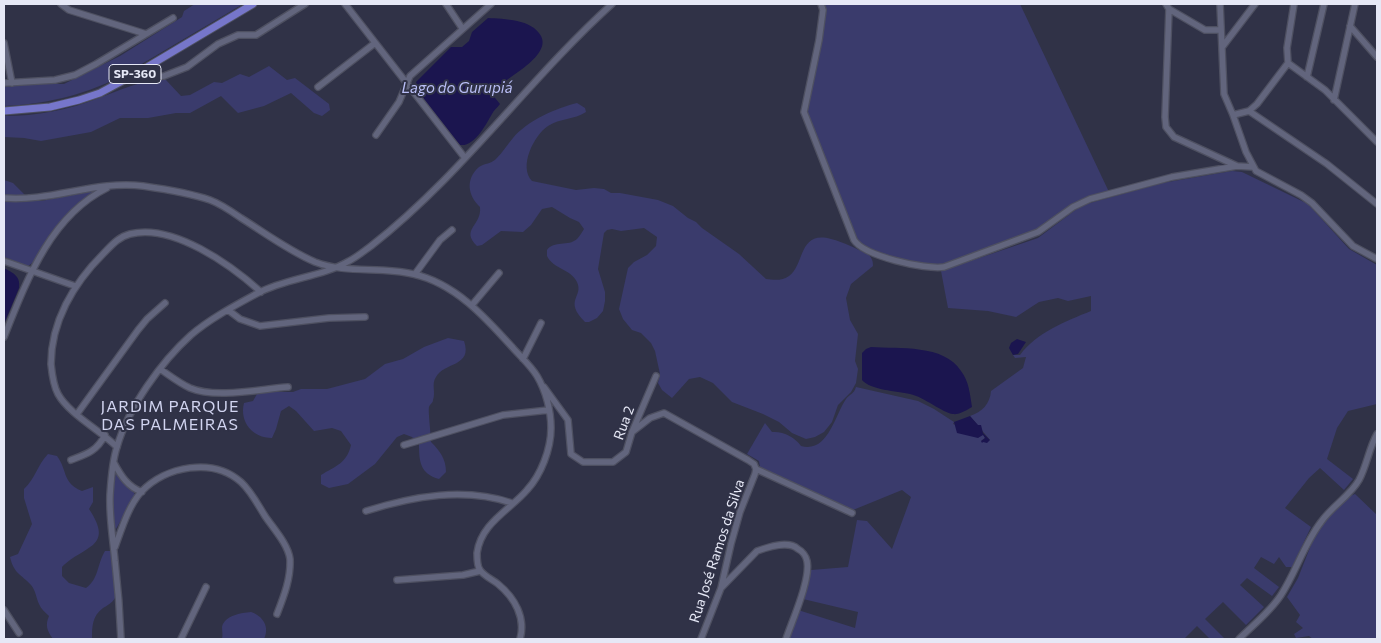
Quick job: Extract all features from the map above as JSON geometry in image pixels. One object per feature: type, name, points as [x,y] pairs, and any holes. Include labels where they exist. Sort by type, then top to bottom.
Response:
[{"type":"main road","name":"SP-360","points":[[4,111],[36,109],[80,100],[108,89],[253,4]]},
{"type":"street","points":[[61,4],[69,10],[146,34]]},
{"type":"street","points":[[137,73],[154,77],[164,76],[187,67],[227,39],[238,35],[256,35],[305,4]]},
{"type":"street","points":[[345,4],[465,158]]},
{"type":"street","points":[[446,4],[462,28]]},
{"type":"street","points":[[376,134],[399,102],[410,76],[491,4]]},
{"type":"street","points":[[121,639],[110,494],[114,463],[117,447],[141,396],[160,369],[191,335],[228,310],[261,292],[349,262],[371,246],[436,188],[480,144],[518,100],[612,4]]},
{"type":"street","points":[[821,4],[823,10],[819,40],[804,112],[854,240],[861,248],[889,259],[928,268],[944,267],[1038,232],[1073,208],[1090,199],[1172,177],[1237,166],[1253,167]]},
{"type":"street","points":[[1220,4],[1224,94],[1234,115],[1253,167],[1256,171],[1312,203],[1353,246],[1377,260]]},
{"type":"street","points":[[1223,46],[1255,4]]},
{"type":"street","points":[[1234,115],[1249,111],[1257,104],[1288,63],[1287,48],[1294,4]]},
{"type":"street","points":[[1307,77],[1324,4]]},
{"type":"street","points":[[1334,100],[1355,4]]},
{"type":"street","points":[[1168,6],[1166,127],[1174,137],[1237,166]]},
{"type":"street","points":[[1168,6],[1205,30],[1220,30]]},
{"type":"street","points":[[4,83],[55,80],[75,75],[173,18]]},
{"type":"street","points":[[1350,26],[1377,57]]},
{"type":"street","points":[[4,43],[12,83]]},
{"type":"street","points":[[318,88],[375,44]]},
{"type":"street","points":[[1288,63],[1334,100],[1377,142]]},
{"type":"street","points":[[1249,111],[1327,164],[1377,204]]},
{"type":"street","points":[[4,198],[33,198],[111,186],[132,185],[146,186],[210,200],[299,254],[321,264],[335,267],[415,274],[442,285],[472,305],[523,359],[536,376],[545,393],[549,410],[551,429],[549,446],[534,481],[526,492],[496,517],[480,542],[477,553],[480,571],[503,588],[520,612],[522,624],[520,639]]},
{"type":"street","points":[[4,337],[32,270],[46,246],[73,213],[95,194],[111,186]]},
{"type":"street","points":[[415,274],[440,240],[452,230]]},
{"type":"street","points":[[117,447],[62,400],[52,373],[51,349],[59,319],[76,286],[89,268],[114,243],[130,234],[157,234],[186,241],[197,246],[249,281],[261,292]]},
{"type":"street","points":[[4,261],[76,286]]},
{"type":"street","points":[[472,305],[499,273]]},
{"type":"street","points":[[77,414],[138,330],[165,303]]},
{"type":"street","points":[[228,310],[240,319],[260,326],[320,319],[366,317]]},
{"type":"street","points":[[523,359],[540,324]]},
{"type":"street","points":[[160,369],[191,388],[203,391],[219,392],[288,387]]},
{"type":"street","name":"Rua 2","points":[[536,376],[568,420],[571,454],[583,462],[613,462],[626,452],[632,432],[656,376]]},
{"type":"street","points":[[404,445],[503,415],[549,410]]},
{"type":"street","points":[[632,432],[650,418],[664,413],[748,460],[754,464],[756,469],[852,513]]},
{"type":"street","points":[[1239,639],[1268,611],[1280,596],[1319,524],[1355,486],[1363,472],[1377,434]]},
{"type":"street","points":[[71,460],[99,446],[105,435]]},
{"type":"street","points":[[114,463],[124,480],[142,492]]},
{"type":"street","points":[[114,548],[130,509],[142,492],[152,483],[167,474],[195,467],[220,470],[242,482],[290,556],[288,581],[277,614]]},
{"type":"street","name":"Rua José Ramos da Silva","points":[[701,639],[721,588],[740,512],[756,474],[756,469]]},
{"type":"street","points":[[366,511],[396,502],[451,494],[494,497],[512,503]]},
{"type":"street","points":[[721,588],[758,552],[765,548],[787,544],[800,549],[807,561],[806,580],[786,639]]},
{"type":"street","points":[[397,580],[463,575],[480,571]]},
{"type":"street","points":[[181,639],[206,587]]},
{"type":"street","points":[[4,610],[19,632]]},
{"type":"shaded area","points":[[195,4],[243,4],[118,78],[90,90],[49,101],[4,106],[4,87],[31,84],[64,84],[120,56],[182,17],[184,11]]},
{"type":"shaded area","points":[[825,4],[1020,4],[1109,192],[1075,203],[1029,233],[943,265],[927,265],[889,256],[864,246],[856,238],[807,113],[822,37]]},
{"type":"shaded area","points":[[269,66],[287,80],[295,78],[329,104],[330,110],[322,116],[314,113],[291,93],[264,106],[238,113],[221,96],[190,113],[176,113],[148,118],[120,118],[91,132],[41,141],[4,137],[4,116],[28,115],[64,109],[148,81],[166,80],[181,96],[190,95],[214,82],[222,83],[240,74],[249,77]]},
{"type":"shaded area","points":[[577,103],[585,108],[586,112],[548,126],[533,144],[527,160],[528,175],[532,181],[576,190],[604,189],[611,193],[658,200],[673,206],[739,254],[766,279],[787,278],[794,271],[807,244],[813,239],[831,239],[868,254],[873,266],[851,284],[846,298],[850,320],[858,334],[855,361],[858,369],[856,383],[851,392],[838,405],[832,422],[824,432],[806,439],[792,433],[779,422],[732,402],[713,383],[700,377],[689,379],[672,398],[662,390],[658,383],[660,374],[655,351],[651,343],[641,333],[632,330],[623,319],[619,309],[628,268],[634,262],[647,255],[656,246],[657,237],[644,228],[621,231],[612,229],[604,233],[598,269],[605,292],[605,301],[603,311],[597,318],[589,322],[585,322],[575,309],[575,299],[578,291],[577,282],[571,274],[553,264],[547,256],[547,250],[553,245],[570,243],[577,239],[584,229],[579,222],[552,207],[542,209],[531,225],[523,232],[501,231],[482,245],[477,246],[472,240],[471,231],[480,213],[480,207],[473,198],[470,187],[470,182],[475,172],[479,167],[496,159],[513,138],[526,126],[551,112]]},
{"type":"shaded area","points":[[1232,171],[1242,172],[1308,204],[1349,249],[1377,265],[1377,404],[1348,411],[1337,428],[1327,459],[1353,479],[1344,490],[1320,468],[1309,478],[1285,508],[1311,527],[1292,567],[1286,567],[1279,557],[1274,564],[1261,557],[1254,568],[1279,587],[1272,596],[1247,578],[1240,585],[1264,607],[1246,625],[1223,602],[1205,619],[1225,639],[1210,639],[1197,626],[1184,639],[789,639],[798,610],[855,628],[858,612],[803,599],[811,570],[848,567],[857,520],[867,521],[892,549],[911,497],[902,490],[853,510],[760,467],[759,461],[747,454],[765,423],[772,432],[788,435],[801,446],[810,447],[818,444],[829,432],[846,399],[853,393],[856,387],[918,401],[954,422],[953,424],[983,434],[985,438],[981,441],[990,440],[970,416],[985,407],[991,391],[1023,368],[1026,357],[1015,358],[1013,355],[1020,355],[1034,340],[1052,328],[1091,311],[1091,296],[1068,301],[1058,298],[1039,302],[1016,317],[988,311],[948,308],[941,271],[1038,238],[1078,208],[1090,203],[1162,183]]},
{"type":"shaded area","points":[[4,180],[13,183],[25,195],[4,196]]},
{"type":"shaded area","points":[[95,191],[70,213],[31,264],[28,266],[4,257],[4,201],[41,201]]},
{"type":"shaded area","points":[[448,338],[464,341],[466,349],[465,355],[461,360],[440,372],[434,382],[433,402],[429,407],[431,442],[442,456],[446,472],[439,479],[424,470],[419,456],[419,444],[412,437],[404,434],[397,437],[375,464],[348,484],[329,488],[321,484],[321,475],[344,460],[351,445],[341,431],[332,428],[314,431],[289,406],[281,411],[272,438],[253,432],[246,422],[243,410],[244,403],[253,401],[257,394],[293,392],[301,389],[327,389],[365,379],[385,364],[403,359],[424,347]]},
{"type":"shaded area","points":[[48,454],[57,456],[68,480],[76,488],[82,491],[93,487],[93,502],[89,509],[99,531],[98,539],[94,544],[62,567],[62,576],[69,583],[86,588],[96,576],[105,551],[114,551],[115,598],[99,611],[95,618],[92,639],[53,639],[47,628],[49,616],[40,606],[31,585],[16,570],[10,557],[18,554],[32,524],[24,498],[24,489]]},
{"type":"shaded area","points":[[116,474],[135,495],[116,529],[113,518],[113,493]]},
{"type":"shaded area","points":[[1355,494],[1377,515],[1377,639],[1313,639],[1309,636],[1296,638],[1294,634],[1303,628],[1296,622],[1300,615],[1287,597],[1298,578],[1315,535],[1323,522],[1350,496]]},
{"type":"shaded area","points":[[251,612],[259,616],[266,626],[264,639],[222,639],[222,627],[226,620],[234,615]]},
{"type":"water","name":"Lago do Gurupiá","points":[[488,18],[517,21],[531,26],[541,36],[543,44],[540,52],[533,60],[491,93],[500,104],[475,139],[465,145],[460,145],[428,107],[418,90],[416,82],[451,47],[462,47],[469,41],[472,32]]},
{"type":"water","points":[[4,268],[16,275],[19,281],[19,288],[4,324]]},
{"type":"water","points":[[1017,339],[1026,342],[1018,354],[1013,355],[1009,348],[1011,343]]},
{"type":"water","points":[[871,347],[907,348],[944,356],[953,362],[964,375],[969,388],[972,407],[953,414],[910,394],[871,386],[862,380],[862,353]]},
{"type":"water","points":[[970,416],[978,425],[981,425],[983,433],[990,440],[987,443],[982,443],[981,441],[985,438],[983,435],[978,438],[957,433],[954,422]]},
{"type":"district","name":"JARDIM PARQUE DAS PALMEIRAS","points":[[170,416]]}]
